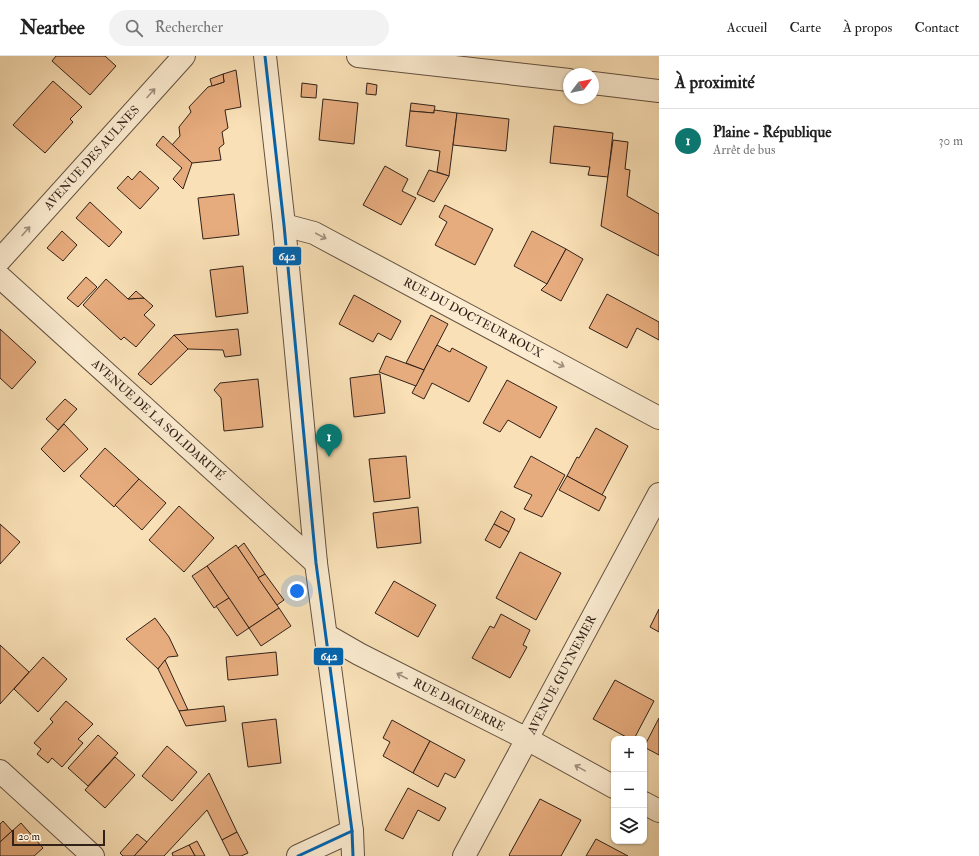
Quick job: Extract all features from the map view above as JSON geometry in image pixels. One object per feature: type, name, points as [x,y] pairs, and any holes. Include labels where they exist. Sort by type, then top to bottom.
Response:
[{"type":"street","name":"AVENUE DES AULNES","points":[[0,260],[184,56]]},
{"type":"street","points":[[265,56],[284,225],[316,563],[352,831],[353,856]]},
{"type":"street","points":[[358,56],[563,79]]},
{"type":"street","points":[[599,84],[659,91]]},
{"type":"street","name":"RUE DU DOCTEUR ROUX","points":[[284,225],[314,233],[659,418]]},
{"type":"street","name":"AVENUE DE LA SOLIDARITÉ","points":[[0,277],[316,563]]},
{"type":"street","name":"AVENUE GUYNEMER","points":[[464,856],[659,494]]},
{"type":"street","name":"RUE DAGUERRE","points":[[326,635],[359,654],[527,739],[611,784]]},
{"type":"street","points":[[0,771],[93,856]]},
{"type":"street","points":[[647,805],[659,811]]},
{"type":"street","points":[[298,856],[352,831]]},
{"type":"building","points":[[56,56],[105,56],[116,66],[90,95],[52,61]]},
{"type":"building","points":[[236,70],[241,107],[225,110],[228,128],[222,132],[224,144],[219,148],[221,160],[192,163],[172,145],[180,136],[179,127],[191,112],[189,107],[208,87],[224,82],[223,74]]},
{"type":"building","points":[[223,74],[224,82],[212,86],[210,79]]},
{"type":"building","points":[[53,81],[82,107],[70,119],[73,122],[45,153],[13,125]]},
{"type":"building","points":[[302,83],[317,85],[316,98],[301,97]]},
{"type":"building","points":[[367,83],[377,85],[376,95],[366,94]]},
{"type":"building","points":[[323,99],[358,103],[354,144],[319,140]]},
{"type":"building","points":[[411,103],[435,106],[434,113],[410,111]]},
{"type":"building","points":[[434,110],[457,113],[449,176],[437,172],[440,151],[406,146],[410,111],[434,113]]},
{"type":"building","points":[[457,113],[509,119],[506,151],[453,145]]},
{"type":"building","points":[[554,126],[613,133],[608,177],[588,175],[590,167],[550,163]]},
{"type":"building","points":[[163,136],[192,163],[183,189],[173,179],[182,168],[156,145]]},
{"type":"building","points":[[613,140],[628,142],[625,169],[630,170],[627,196],[659,214],[659,256],[601,226]]},
{"type":"building","points":[[385,166],[408,179],[402,191],[416,198],[401,225],[363,205]]},
{"type":"building","points":[[429,170],[449,176],[434,202],[417,194]]},
{"type":"building","points":[[140,171],[159,188],[140,209],[117,188],[128,176],[132,180]]},
{"type":"building","points":[[234,194],[239,235],[203,239],[198,198]]},
{"type":"building","points":[[90,202],[122,232],[109,247],[76,218]]},
{"type":"building","points":[[445,205],[493,229],[475,265],[435,245],[447,222],[439,217]]},
{"type":"building","points":[[62,231],[77,245],[63,261],[47,248]]},
{"type":"building","points":[[532,231],[566,249],[547,284],[514,266]]},
{"type":"building","points":[[566,249],[583,259],[561,301],[541,290],[547,284]]},
{"type":"building","points":[[243,266],[248,313],[216,317],[210,270]]},
{"type":"building","points":[[86,277],[97,287],[78,307],[67,298]]},
{"type":"building","points":[[106,279],[128,299],[144,298],[153,306],[144,315],[155,325],[136,347],[124,337],[121,340],[83,305]]},
{"type":"building","points":[[136,291],[144,298],[128,299]]},
{"type":"building","points":[[607,294],[659,322],[659,340],[637,328],[627,348],[589,328]]},
{"type":"building","points":[[354,295],[401,321],[391,340],[378,333],[373,342],[339,324]]},
{"type":"building","points":[[431,315],[448,324],[424,370],[406,363]]},
{"type":"building","points":[[0,329],[36,362],[12,389],[0,378]]},
{"type":"building","points":[[238,329],[241,355],[225,357],[223,350],[188,349],[174,335]]},
{"type":"building","points":[[174,335],[188,349],[151,385],[138,374]]},
{"type":"building","points":[[437,345],[450,352],[452,348],[487,367],[469,402],[432,383],[424,399],[412,393]]},
{"type":"building","points":[[386,356],[424,370],[416,386],[379,372]]},
{"type":"building","points":[[380,374],[385,413],[354,417],[350,378]]},
{"type":"building","points":[[258,379],[263,427],[224,431],[221,398],[214,390],[220,383]]},
{"type":"building","points":[[507,380],[557,407],[540,438],[508,420],[500,432],[483,423]]},
{"type":"building","points":[[65,399],[77,409],[58,430],[46,419]]},
{"type":"building","points":[[64,424],[88,449],[64,472],[41,449]]},
{"type":"building","points":[[596,428],[628,446],[602,495],[567,476],[577,457],[579,458]]},
{"type":"building","points":[[105,448],[139,479],[114,507],[80,476]]},
{"type":"building","points":[[406,456],[410,498],[374,502],[369,459]]},
{"type":"building","points":[[531,456],[565,475],[542,517],[524,509],[532,495],[514,487]]},
{"type":"building","points":[[567,476],[606,497],[599,511],[559,490]]},
{"type":"building","points":[[139,479],[166,503],[142,530],[115,505]]},
{"type":"building","points":[[179,506],[214,538],[184,572],[149,540]]},
{"type":"building","points":[[418,507],[421,543],[377,548],[373,513]]},
{"type":"building","points":[[501,511],[515,519],[509,532],[494,524]]},
{"type":"building","points":[[0,524],[20,542],[0,564]]},
{"type":"building","points":[[494,524],[509,532],[500,548],[485,540]]},
{"type":"building","points":[[244,543],[265,574],[258,578],[238,548]]},
{"type":"building","points":[[236,545],[279,608],[249,628],[207,566]]},
{"type":"building","points":[[520,552],[561,573],[536,620],[496,598]]},
{"type":"building","points":[[207,566],[229,598],[214,608],[192,576]]},
{"type":"building","points":[[265,574],[284,600],[277,605],[258,578]]},
{"type":"building","points":[[394,581],[436,605],[418,637],[375,613]]},
{"type":"building","points":[[229,598],[249,628],[237,636],[216,606]]},
{"type":"building","points":[[279,608],[291,626],[261,646],[249,628]]},
{"type":"building","points":[[659,609],[659,632],[650,627]]},
{"type":"building","points":[[501,614],[530,630],[523,645],[527,647],[510,678],[472,658],[490,626],[494,628]]},
{"type":"building","points":[[155,618],[169,637],[178,656],[168,657],[158,669],[126,639]]},
{"type":"building","points":[[0,645],[29,672],[0,704]]},
{"type":"building","points":[[276,652],[278,675],[228,680],[226,657]]},
{"type":"building","points":[[43,657],[67,679],[38,712],[14,689]]},
{"type":"building","points":[[165,660],[188,710],[179,711],[158,669]]},
{"type":"building","points":[[615,680],[654,701],[636,736],[624,736],[593,719]]},
{"type":"building","points":[[66,701],[93,724],[78,739],[83,743],[62,767],[52,758],[48,763],[37,754],[41,749],[34,743],[53,722],[50,719]]},
{"type":"building","points":[[224,706],[226,721],[186,726],[179,711]]},
{"type":"building","points":[[659,718],[659,755],[647,749],[647,741]]},
{"type":"building","points":[[276,719],[281,763],[248,767],[242,723]]},
{"type":"building","points":[[392,720],[430,741],[413,773],[383,756],[390,742],[383,738]]},
{"type":"building","points":[[98,735],[118,753],[88,786],[68,768]]},
{"type":"building","points":[[430,741],[465,760],[455,778],[445,773],[438,787],[413,773]]},
{"type":"building","points":[[167,746],[197,772],[172,801],[142,776]]},
{"type":"building","points":[[115,757],[135,775],[105,808],[85,790]]},
{"type":"building","points":[[209,773],[237,832],[222,840],[207,810],[164,856],[134,856]]},
{"type":"building","points":[[408,788],[446,808],[439,821],[418,810],[403,839],[385,830]]},
{"type":"building","points":[[540,799],[581,820],[561,856],[510,856],[509,855]]},
{"type":"building","points":[[3,821],[12,831],[0,842],[0,824]]},
{"type":"building","points":[[21,823],[43,848],[34,856],[0,856],[0,842]]},
{"type":"building","points":[[237,832],[248,853],[241,856],[230,856],[222,840]]},
{"type":"building","points":[[137,834],[147,842],[134,856],[123,856],[120,853]]},
{"type":"building","points":[[596,839],[628,856],[586,856]]},
{"type":"building","points":[[197,841],[205,856],[195,856],[189,845]]},
{"type":"building","points":[[189,845],[195,856],[173,856],[172,853]]},
{"type":"transit line","name":"642","points":[[265,56],[284,225],[316,563],[352,831],[353,856]]},
{"type":"transit line","name":"642","points":[[298,856],[352,831]]},
{"type":"place","name":"Plaine - République","points":[[329,457]]}]
